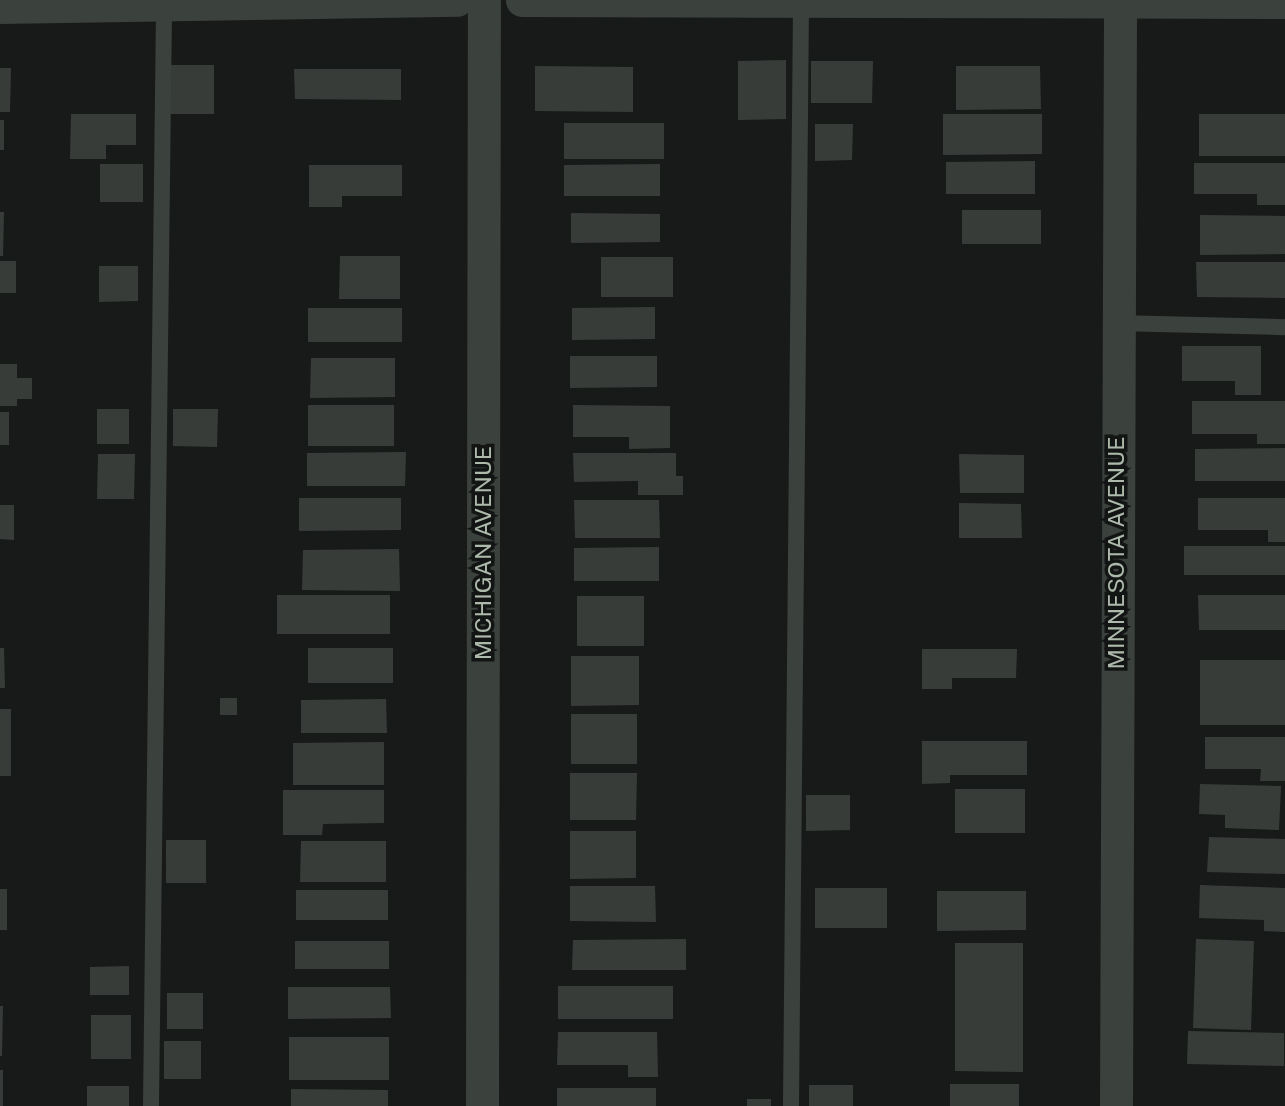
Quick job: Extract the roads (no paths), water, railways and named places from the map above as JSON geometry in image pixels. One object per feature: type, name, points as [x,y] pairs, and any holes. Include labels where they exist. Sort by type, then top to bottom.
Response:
[{"type":"street","points":[[0,7],[457,0]]},
{"type":"street","name":"MICHIGAN AVENUE","points":[[482,1106],[484,0]]},
{"type":"street","points":[[522,0],[1285,2]]},
{"type":"street","name":"MINNESOTA AVENUE","points":[[1116,1106],[1116,323],[1120,1]]},
{"type":"lane","points":[[791,1106],[801,2]]},
{"type":"lane","points":[[151,1106],[164,3]]},
{"type":"lane","points":[[1116,323],[1285,327]]}]
